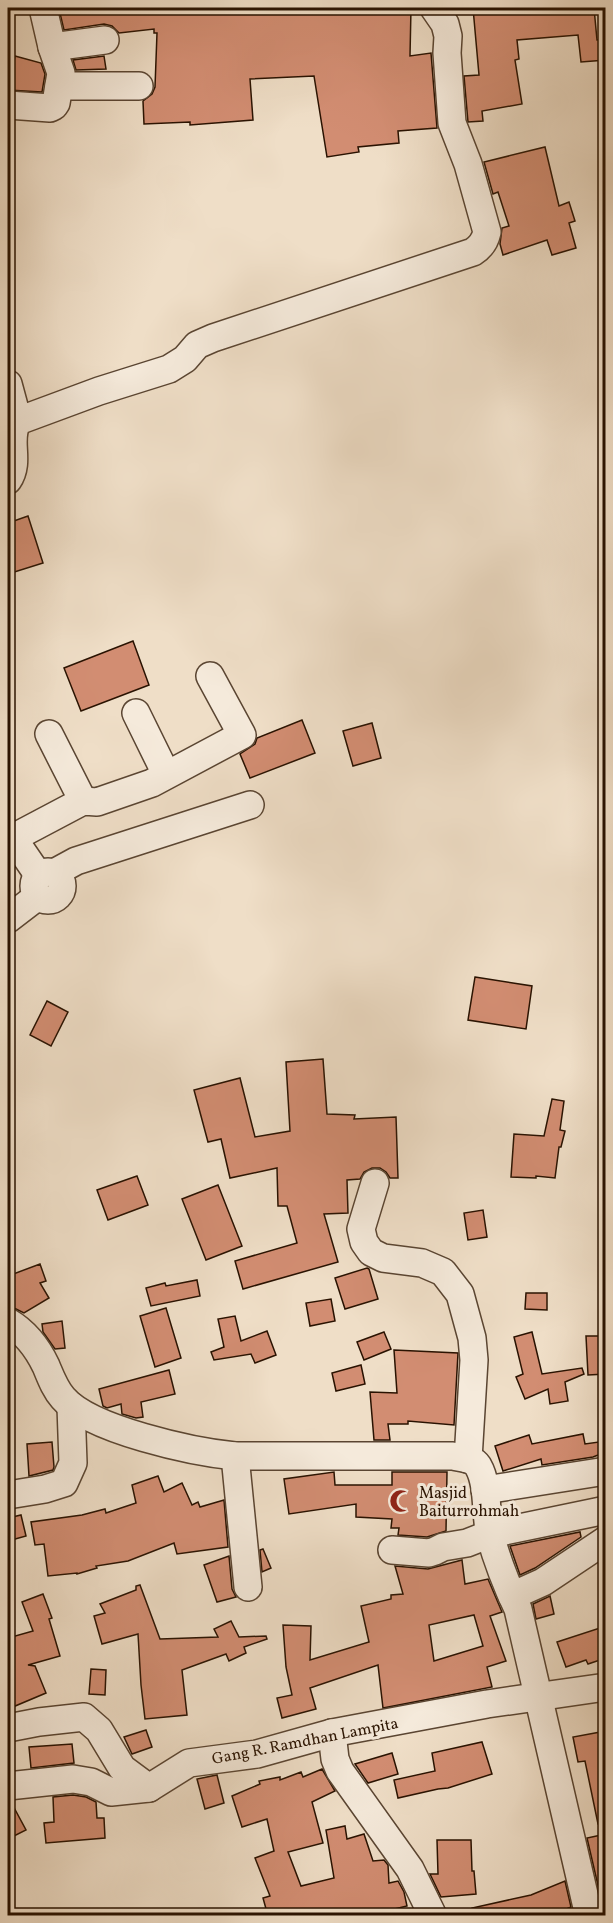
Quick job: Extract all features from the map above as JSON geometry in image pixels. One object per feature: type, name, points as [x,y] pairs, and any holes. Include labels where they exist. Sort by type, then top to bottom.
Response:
[{"type":"street","points":[[8,105],[50,108],[56,103],[62,73],[52,47],[44,8]]},
{"type":"street","points":[[8,480],[14,466],[13,435],[14,426],[18,421],[99,391],[169,369],[185,360],[197,345],[213,338],[473,252],[478,248],[485,240],[487,232],[468,164],[452,123],[448,36],[445,24],[434,8]]},
{"type":"street","points":[[52,47],[105,40]]},
{"type":"street","points":[[59,86],[138,86]]},
{"type":"street","points":[[8,384],[18,421]]},
{"type":"street","points":[[43,882],[10,834],[82,801],[98,802],[152,783],[242,735],[210,676]]},
{"type":"street","points":[[136,713],[166,774]]},
{"type":"street","points":[[49,735],[82,801]]},
{"type":"street","points":[[8,918],[43,882],[76,861],[250,806]]},
{"type":"street","points":[[375,1183],[361,1228],[364,1242],[371,1252],[383,1258],[422,1263],[443,1272],[460,1294],[472,1338],[474,1360],[468,1459]]},
{"type":"street","points":[[8,1322],[33,1343],[52,1383],[71,1406],[85,1415],[156,1441],[213,1454],[235,1456],[453,1456],[468,1459],[477,1465],[485,1490],[490,1534],[518,1609],[587,1911]]},
{"type":"street","points":[[8,1495],[45,1489],[64,1483],[73,1463],[71,1406]]},
{"type":"street","points":[[235,1456],[248,1587]]},
{"type":"street","points":[[485,1490],[606,1471]]},
{"type":"street","points":[[392,1550],[429,1553],[443,1546],[466,1543],[490,1534],[606,1510]]},
{"type":"street","points":[[512,1596],[543,1582],[606,1540]]},
{"type":"street","name":"Gang R. Ramdhan Lampita","points":[[8,1786],[73,1779],[91,1782],[111,1792],[149,1788],[189,1763],[257,1754],[332,1733],[538,1696],[606,1687]]},
{"type":"street","points":[[8,1728],[84,1717],[99,1730],[122,1768],[149,1788]]},
{"type":"street","points":[[332,1733],[335,1759],[340,1771],[410,1869],[432,1916]]},
{"type":"building","points":[[411,8],[410,56],[431,53],[437,128],[398,131],[399,143],[358,147],[359,152],[327,157],[314,76],[250,79],[253,120],[190,125],[190,122],[144,124],[143,101],[152,94],[155,87],[157,33],[154,33],[154,29],[119,33],[112,26],[104,24],[64,30],[59,9]]},
{"type":"building","points":[[473,8],[594,8],[597,40],[606,39],[606,60],[581,62],[578,35],[517,40],[519,59],[515,60],[522,104],[482,111],[483,121],[468,122],[464,76],[479,75]]},
{"type":"building","points":[[15,56],[41,63],[45,74],[42,92],[8,90]]},
{"type":"building","points":[[104,56],[106,69],[76,70],[73,60]]},
{"type":"building","points":[[545,147],[559,206],[569,202],[575,221],[569,223],[576,248],[552,255],[547,240],[503,255],[500,244],[502,228],[509,226],[498,192],[493,194],[484,162]]},
{"type":"building","points":[[28,516],[43,563],[8,574],[8,523]]},
{"type":"building","points":[[133,641],[149,685],[81,711],[64,668]]},
{"type":"building","points":[[302,720],[315,753],[250,778],[240,754],[255,744],[257,738]]},
{"type":"building","points":[[372,723],[381,758],[353,766],[343,731]]},
{"type":"building","points":[[475,977],[532,986],[526,1029],[468,1020]]},
{"type":"building","points":[[47,1001],[68,1012],[51,1046],[30,1035]]},
{"type":"building","points":[[323,1059],[327,1114],[355,1115],[354,1119],[396,1117],[398,1178],[390,1178],[380,1168],[372,1168],[364,1172],[360,1179],[347,1180],[348,1213],[324,1214],[338,1262],[243,1289],[235,1261],[297,1243],[287,1206],[278,1206],[277,1168],[230,1178],[221,1139],[208,1142],[194,1090],[240,1078],[255,1137],[290,1131],[286,1062]]},
{"type":"building","points":[[552,1099],[564,1101],[560,1130],[565,1131],[561,1147],[559,1147],[555,1178],[511,1177],[514,1134],[544,1136]]},
{"type":"building","points":[[137,1176],[148,1205],[108,1220],[97,1190]]},
{"type":"building","points":[[218,1185],[242,1246],[206,1260],[182,1199]]},
{"type":"building","points":[[483,1210],[487,1237],[468,1240],[464,1213]]},
{"type":"building","points":[[40,1264],[46,1281],[40,1283],[49,1298],[24,1313],[8,1306],[8,1276]]},
{"type":"building","points":[[367,1268],[378,1299],[345,1309],[335,1278]]},
{"type":"building","points":[[197,1280],[200,1296],[151,1306],[146,1288],[165,1283],[166,1286]]},
{"type":"building","points":[[526,1293],[547,1293],[547,1310],[525,1309]]},
{"type":"building","points":[[331,1299],[335,1321],[310,1326],[306,1303]]},
{"type":"building","points":[[166,1308],[181,1358],[155,1367],[140,1316]]},
{"type":"building","points":[[235,1316],[241,1341],[267,1331],[276,1355],[255,1363],[251,1354],[214,1360],[211,1352],[224,1347],[218,1319]]},
{"type":"building","points":[[62,1321],[65,1348],[55,1349],[43,1332],[42,1324]]},
{"type":"building","points":[[384,1332],[391,1349],[364,1360],[357,1342]]},
{"type":"building","points":[[532,1332],[542,1374],[582,1368],[584,1374],[565,1382],[568,1401],[550,1404],[548,1389],[525,1399],[516,1377],[523,1374],[514,1337]]},
{"type":"building","points":[[586,1336],[606,1336],[606,1374],[588,1375]]},
{"type":"building","points":[[394,1350],[458,1353],[454,1425],[408,1421],[408,1424],[388,1424],[390,1440],[374,1440],[370,1392],[397,1393]]},
{"type":"building","points":[[361,1365],[365,1384],[336,1391],[332,1373]]},
{"type":"building","points":[[169,1370],[175,1394],[141,1402],[143,1417],[136,1418],[122,1414],[121,1404],[107,1408],[103,1406],[99,1389]]},
{"type":"building","points":[[583,1434],[585,1444],[606,1441],[606,1452],[593,1457],[542,1465],[541,1459],[503,1471],[495,1446],[529,1435],[532,1444]]},
{"type":"building","points":[[52,1442],[53,1470],[29,1476],[27,1444]]},
{"type":"building","name":"Masjid Baiturrohmah","points":[[334,1472],[335,1485],[392,1485],[392,1472],[447,1472],[446,1531],[427,1537],[398,1535],[399,1528],[391,1528],[392,1519],[356,1517],[356,1504],[289,1514],[284,1479]]},
{"type":"building","points":[[158,1476],[164,1492],[182,1483],[192,1505],[198,1502],[200,1507],[224,1500],[228,1547],[177,1554],[174,1543],[128,1561],[96,1566],[97,1568],[77,1574],[48,1576],[44,1544],[35,1545],[31,1522],[82,1515],[105,1509],[106,1513],[136,1503],[132,1485]]},
{"type":"building","points":[[21,1515],[26,1536],[8,1541],[8,1518]]},
{"type":"building","points":[[580,1532],[581,1537],[535,1568],[520,1575],[510,1546]]},
{"type":"building","points":[[263,1549],[271,1568],[262,1572],[260,1550]]},
{"type":"building","points":[[229,1556],[232,1589],[236,1597],[217,1602],[204,1565]]},
{"type":"building","points":[[462,1560],[465,1584],[488,1579],[502,1612],[490,1616],[506,1661],[487,1667],[492,1687],[383,1708],[378,1665],[310,1688],[316,1709],[282,1718],[277,1698],[292,1695],[286,1667],[283,1625],[311,1626],[310,1660],[369,1642],[361,1606],[391,1599],[391,1595],[403,1594],[395,1566],[428,1569]],"holes":[[[474,1615],[483,1646],[434,1661],[429,1625]]]},
{"type":"building","points":[[140,1585],[160,1639],[218,1637],[214,1629],[231,1621],[239,1637],[266,1636],[267,1639],[244,1647],[246,1653],[229,1661],[226,1654],[182,1670],[187,1715],[145,1719],[138,1634],[102,1644],[94,1616],[105,1613],[100,1604],[136,1590],[136,1586]]},
{"type":"building","points":[[43,1594],[52,1618],[49,1619],[60,1656],[28,1665],[35,1666],[46,1693],[8,1709],[8,1638],[33,1631],[22,1602]]},
{"type":"building","points":[[550,1596],[554,1614],[536,1619],[533,1604]]},
{"type":"building","points":[[606,1626],[606,1658],[588,1664],[586,1660],[566,1667],[557,1642]]},
{"type":"building","points":[[91,1669],[106,1670],[105,1695],[89,1694]]},
{"type":"building","points":[[146,1730],[152,1747],[132,1754],[124,1737]]},
{"type":"building","points":[[606,1731],[606,1823],[598,1824],[585,1761],[578,1762],[573,1737]]},
{"type":"building","points":[[482,1742],[492,1774],[448,1788],[398,1798],[394,1780],[435,1771],[432,1753]]},
{"type":"building","points":[[72,1744],[74,1763],[31,1768],[29,1747]]},
{"type":"building","points":[[392,1753],[398,1774],[368,1783],[355,1764]]},
{"type":"building","points":[[322,1769],[335,1791],[312,1802],[323,1843],[288,1852],[301,1886],[334,1878],[326,1830],[345,1826],[347,1839],[364,1834],[373,1861],[384,1860],[388,1865],[389,1883],[398,1881],[404,1892],[407,1906],[365,1916],[345,1916],[344,1911],[324,1916],[268,1916],[263,1898],[270,1896],[255,1858],[274,1851],[267,1819],[242,1827],[232,1796],[260,1784],[259,1781],[280,1777],[280,1780],[301,1772],[303,1777]]},
{"type":"building","points":[[217,1775],[224,1803],[205,1809],[197,1779]]},
{"type":"building","points":[[73,1795],[86,1797],[96,1802],[97,1818],[104,1818],[105,1838],[46,1843],[44,1823],[54,1822],[53,1797]]},
{"type":"building","points":[[8,1801],[11,1802],[26,1830],[8,1839]]},
{"type":"building","points":[[606,1834],[606,1892],[600,1894],[587,1838]]},
{"type":"building","points":[[437,1840],[471,1840],[472,1871],[474,1871],[476,1894],[441,1897],[430,1874],[438,1874]]},
{"type":"building","points":[[565,1881],[571,1907],[550,1916],[473,1916],[472,1908],[531,1895]]},
{"type":"place","name":"Masjid Baiturrohmah","points":[[401,1501]]}]
